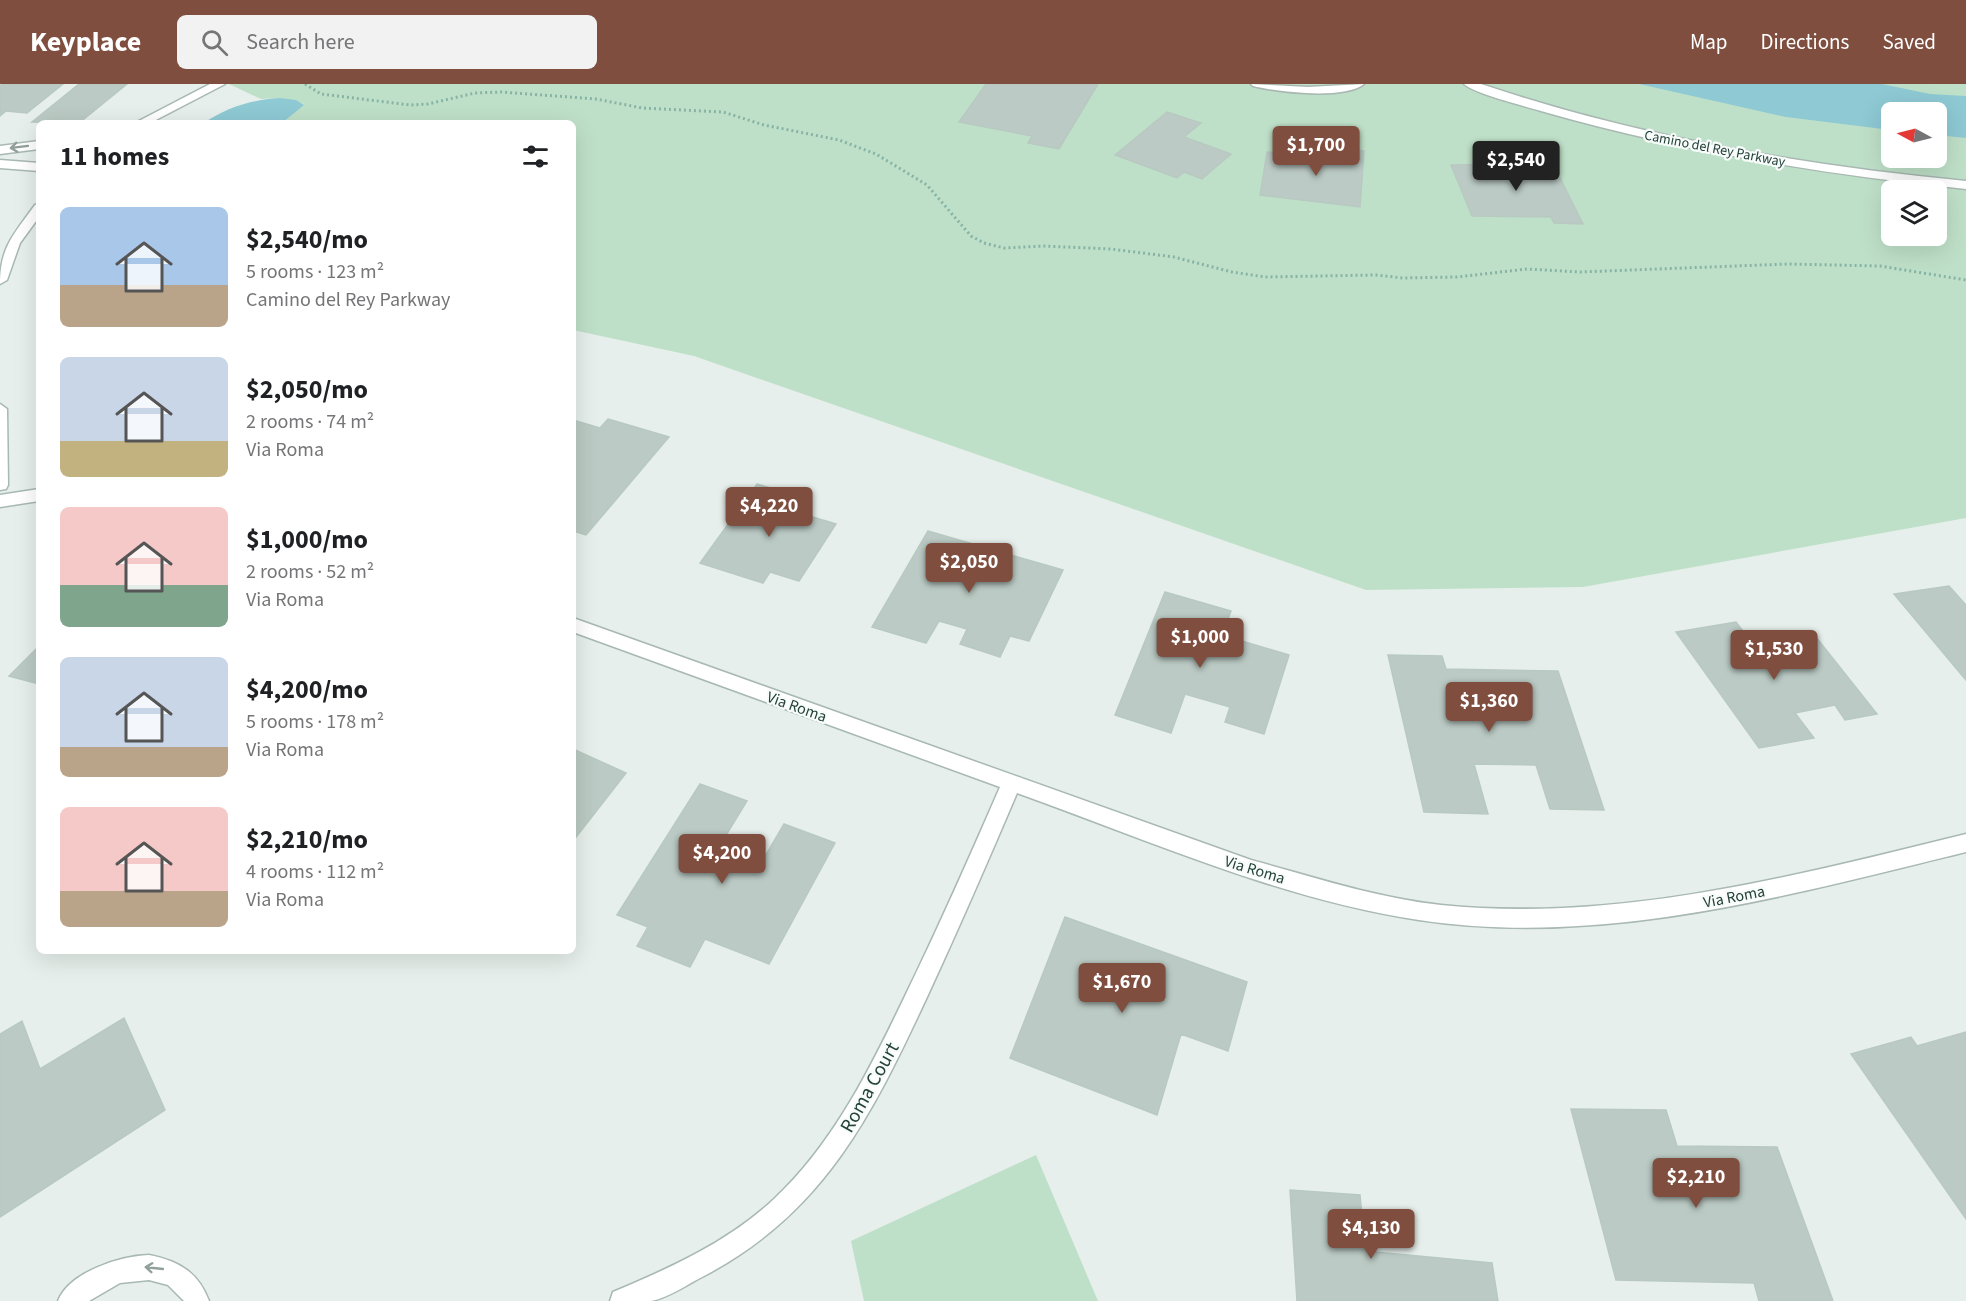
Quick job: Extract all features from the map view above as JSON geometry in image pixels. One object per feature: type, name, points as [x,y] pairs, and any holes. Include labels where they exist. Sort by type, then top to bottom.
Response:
[{"type":"street","points":[[147,120],[219,84]]},
{"type":"street","points":[[1257,84],[1311,90],[1358,84]]},
{"type":"street","name":"Camino del Rey Parkway","points":[[1470,84],[1566,114],[1727,152],[1845,171],[1966,184]]},
{"type":"street","points":[[0,150],[36,145]]},
{"type":"street","points":[[0,164],[36,167]]},
{"type":"street","points":[[0,279],[14,243],[36,212]]},
{"type":"street","points":[[0,409],[0,485]]},
{"type":"street","points":[[0,501],[36,495]]},
{"type":"street","name":"Via Roma","points":[[576,626],[1251,869],[1352,897],[1438,914],[1534,920],[1593,917],[1733,898],[1966,843]]},
{"type":"street","name":"Roma Court","points":[[622,1301],[710,1261],[748,1235],[781,1209],[834,1149],[865,1098],[900,1032],[948,930],[1011,784]]},
{"type":"street","points":[[70,1301],[84,1288],[112,1273],[140,1266],[164,1269],[183,1279],[197,1301]]},
{"type":"path","points":[[305,84],[321,94],[410,105],[476,93],[501,92],[596,99],[642,108],[723,112],[764,125],[839,140],[876,154],[927,185],[961,228],[971,236],[984,243],[1004,248],[1043,246],[1111,249],[1174,257],[1232,272],[1265,277],[1376,274],[1403,278],[1457,277],[1527,269],[1580,272],[1788,264],[1880,266],[1966,280]]},
{"type":"green space","points":[[229,84],[1966,84],[1966,518],[1583,587],[1366,590],[694,356],[576,331],[576,120],[285,120],[304,104],[280,98],[261,99]]},
{"type":"green space","points":[[1036,1155],[1098,1301],[864,1301],[851,1241]]},
{"type":"water","points":[[1639,84],[1882,84],[1930,94],[1966,96],[1966,138],[1947,136],[1947,102],[1881,102],[1881,129],[1786,117]]},
{"type":"water","points":[[280,98],[296,100],[304,105],[286,120],[209,120],[240,105]]},
{"type":"building","points":[[2,84],[63,84],[27,113],[6,111],[0,116],[0,86]]},
{"type":"building","points":[[79,84],[127,84],[83,120],[36,120],[36,122],[32,122]]},
{"type":"building","points":[[986,84],[1098,84],[1059,149],[1028,143],[1032,136],[959,122]]},
{"type":"building","points":[[1167,112],[1201,123],[1184,137],[1231,154],[1202,179],[1184,172],[1177,178],[1115,155]]},
{"type":"building","points":[[1325,146],[1364,151],[1360,207],[1260,195],[1267,152],[1323,158]]},
{"type":"building","points":[[1553,164],[1583,224],[1554,223],[1551,217],[1472,216],[1451,165]]},
{"type":"building","points":[[608,419],[669,437],[586,535],[576,532],[576,421],[600,428]]},
{"type":"building","points":[[757,484],[806,498],[796,512],[836,524],[799,581],[770,572],[763,583],[700,563]]},
{"type":"building","points":[[928,531],[1063,570],[1029,641],[1010,636],[1000,657],[960,644],[967,629],[939,621],[926,643],[872,627]]},
{"type":"building","points":[[1949,586],[1966,605],[1966,680],[1894,594]]},
{"type":"building","points":[[1165,592],[1231,611],[1222,635],[1289,655],[1264,734],[1225,722],[1230,707],[1185,694],[1171,733],[1115,715]]},
{"type":"building","points":[[1736,622],[1752,643],[1812,632],[1877,714],[1845,720],[1835,705],[1795,713],[1814,738],[1759,748],[1676,632]]},
{"type":"building","points":[[36,649],[36,683],[9,676]]},
{"type":"building","points":[[1388,655],[1442,656],[1446,669],[1558,671],[1604,810],[1550,809],[1536,765],[1474,764],[1488,814],[1424,812]]},
{"type":"building","points":[[576,750],[626,773],[576,837]]},
{"type":"building","points":[[700,784],[747,801],[720,845],[763,860],[784,824],[835,843],[769,964],[705,939],[690,967],[637,946],[648,927],[617,915]]},
{"type":"building","points":[[1065,917],[1247,982],[1228,1051],[1181,1034],[1157,1115],[1010,1058]]},
{"type":"building","points":[[124,1018],[165,1110],[0,1217],[0,1034],[22,1021],[40,1069]]},
{"type":"building","points":[[1966,1032],[1966,1219],[1851,1054],[1911,1037],[1917,1046]]},
{"type":"building","points":[[1571,1109],[1666,1110],[1677,1146],[1777,1147],[1833,1301],[1759,1301],[1754,1283],[1616,1280]]},
{"type":"building","points":[[1290,1190],[1360,1195],[1365,1251],[1492,1263],[1498,1301],[1297,1301]]}]
